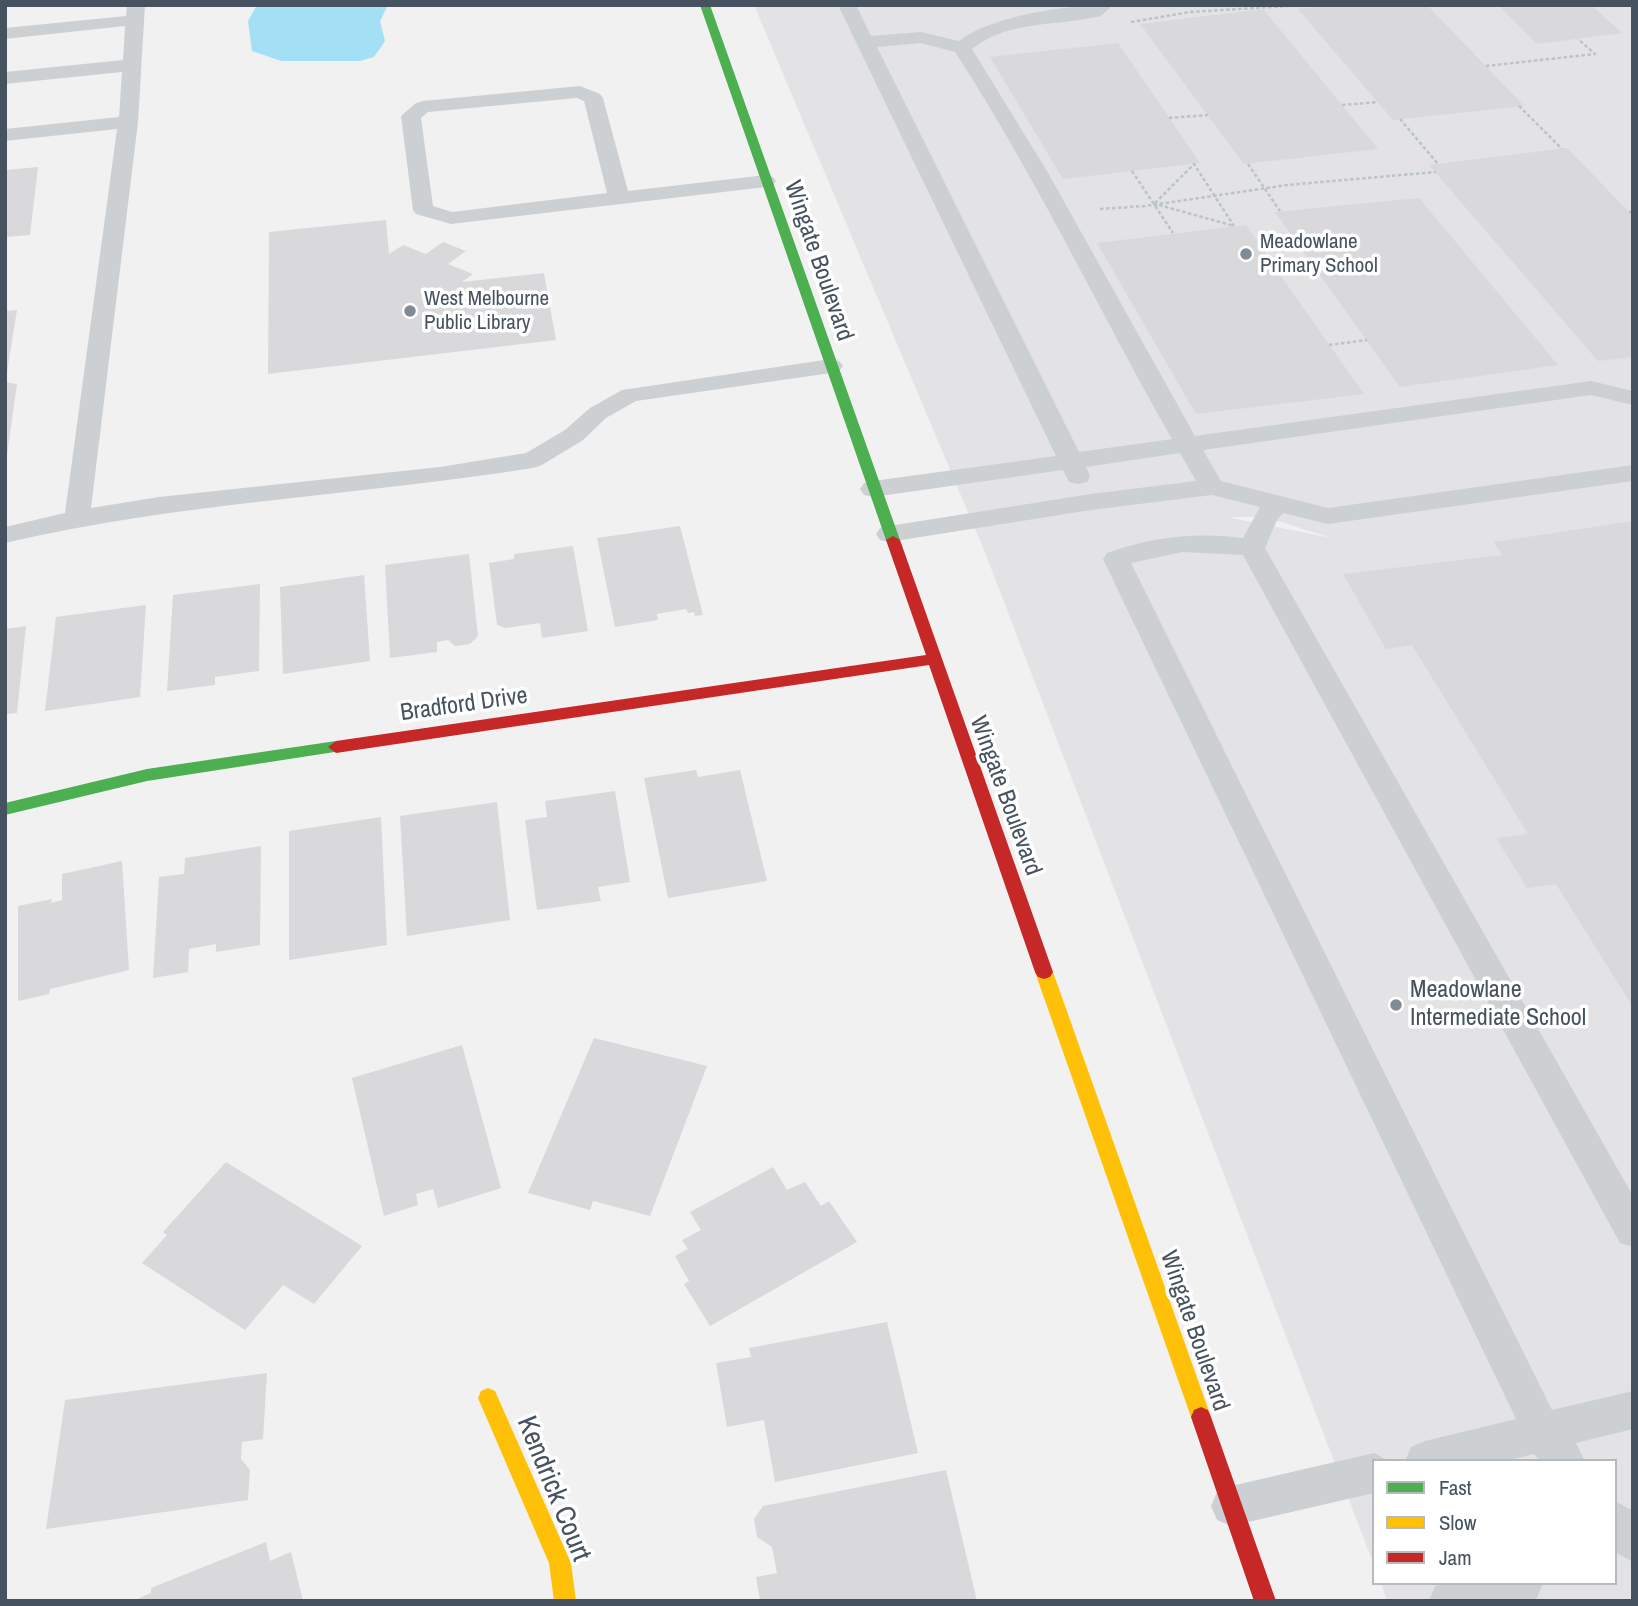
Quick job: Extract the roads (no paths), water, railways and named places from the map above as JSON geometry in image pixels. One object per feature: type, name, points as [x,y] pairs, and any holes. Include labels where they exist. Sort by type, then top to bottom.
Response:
[{"type":"street","name":"Wingate Boulevard","points":[[705,5],[1265,1601]]},
{"type":"street","name":"Bradford Drive","points":[[5,809],[147,775],[933,659]]},
{"type":"street","name":"Kendrick Court","points":[[488,1398],[561,1563],[565,1601]]},
{"type":"lane","points":[[847,5],[1091,502]]},
{"type":"lane","points":[[962,48],[976,34],[1003,25],[1095,12],[1101,8],[1099,5]]},
{"type":"lane","points":[[5,34],[136,13],[128,122],[78,518]]},
{"type":"lane","points":[[866,42],[920,37],[962,48],[994,96],[1063,214],[1187,446],[1212,487]]},
{"type":"lane","points":[[5,78],[132,65]]},
{"type":"lane","points":[[619,198],[593,98],[580,92],[423,107],[411,116],[424,211],[451,218],[766,181]]},
{"type":"lane","points":[[5,135],[128,122]]},
{"type":"lane","points":[[5,535],[78,518],[159,505],[440,475],[533,460],[630,395],[831,366]]},
{"type":"lane","points":[[873,489],[1591,388],[1633,398]]},
{"type":"lane","points":[[889,534],[1091,502],[1212,487],[1328,516],[1633,473]]},
{"type":"lane","points":[[1252,548],[1265,517],[1277,503]]},
{"type":"lane","points":[[1252,548],[1206,541],[1148,547],[1116,559],[1554,1447]]},
{"type":"lane","points":[[1252,548],[1633,1231]]},
{"type":"lane","points":[[1444,1459],[1554,1447],[1633,1410]]},
{"type":"lane","points":[[1231,1506],[1372,1473]]},
{"type":"lane","points":[[1617,1523],[1633,1542]]},
{"type":"lane","points":[[1450,1601],[1514,1585]]},
{"type":"water","points":[[257,5],[388,5],[380,21],[385,41],[374,57],[360,61],[281,61],[252,51],[248,21]]},
{"type":"place","name":"Meadowlane Primary School","points":[[1246,254]]},
{"type":"place","name":"West Melbourne Public Library","points":[[410,311]]},
{"type":"place","name":"Meadowlane Intermediate School","points":[[1396,1005]]}]
